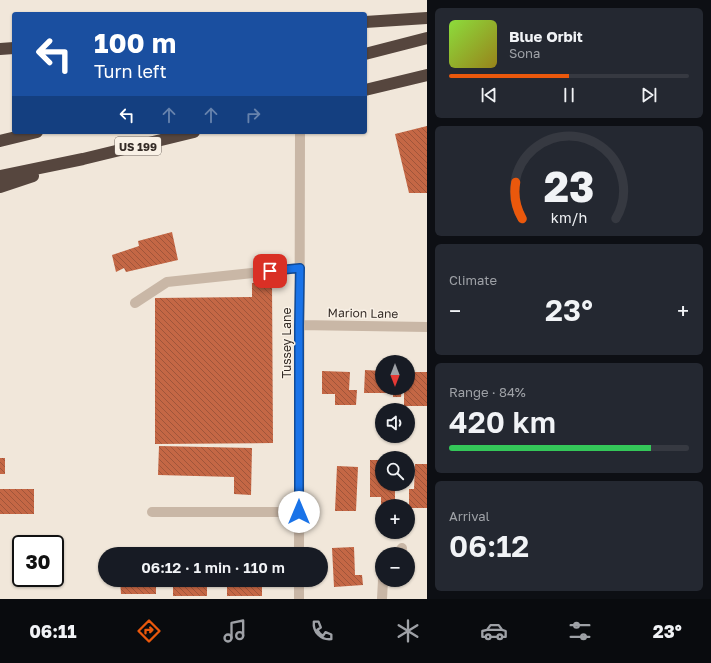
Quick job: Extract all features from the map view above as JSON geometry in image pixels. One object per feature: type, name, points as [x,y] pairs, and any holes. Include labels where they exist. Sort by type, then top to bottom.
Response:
[{"type":"highway","points":[[367,22],[427,18]]},
{"type":"highway","points":[[367,53],[427,38]]},
{"type":"highway","points":[[0,48],[12,48]]},
{"type":"highway","points":[[367,90],[427,75]]},
{"type":"highway","points":[[0,141],[29,134]]},
{"type":"highway","name":"US 199","points":[[0,176],[83,159],[186,134]]},
{"type":"highway","points":[[0,187],[83,159]]},
{"type":"street","name":"Tussey Lane","points":[[299,547],[300,134]]},
{"type":"street","points":[[135,303],[167,282],[300,268]]},
{"type":"street","name":"Marion Lane","points":[[299,326],[427,327]]},
{"type":"street","points":[[152,512],[299,512]]},
{"type":"street","points":[[299,587],[299,599]]},
{"type":"street","points":[[382,599],[383,587]]},
{"type":"building","points":[[427,126],[427,193],[409,193],[395,134]]},
{"type":"building","points":[[172,232],[178,260],[126,272],[124,268],[116,272],[112,255],[139,246],[138,241]]},
{"type":"building","points":[[252,283],[272,283],[273,443],[155,444],[155,298],[252,297]]},
{"type":"building","points":[[365,370],[375,371],[375,393],[364,393]]},
{"type":"building","points":[[322,371],[350,372],[349,390],[357,390],[356,405],[335,405],[335,394],[322,394]]},
{"type":"building","points":[[415,372],[427,372],[427,406],[415,406],[415,403],[404,403],[404,395],[415,395]]},
{"type":"building","points":[[393,395],[401,395],[401,397],[393,397]]},
{"type":"building","points":[[159,446],[252,448],[251,495],[234,494],[234,477],[158,475]]},
{"type":"building","points":[[0,458],[5,458],[5,474],[0,474]]},
{"type":"building","points":[[370,460],[375,460],[375,491],[395,491],[395,499],[370,497]]},
{"type":"building","points":[[415,464],[427,464],[427,508],[415,508],[415,499],[409,499],[409,491],[415,491]]},
{"type":"building","points":[[337,466],[358,467],[356,511],[335,511]]},
{"type":"building","points":[[0,489],[34,489],[34,514],[0,514]]},
{"type":"building","points":[[354,547],[355,575],[362,575],[363,585],[334,587],[332,548]]},
{"type":"building","points":[[120,587],[156,587],[156,594],[121,594]]},
{"type":"building","points":[[173,587],[207,587],[207,596],[173,596]]},
{"type":"building","points":[[227,587],[262,587],[262,596],[227,596]]},
{"type":"route","points":[[270,271],[300,268],[299,512]]}]
